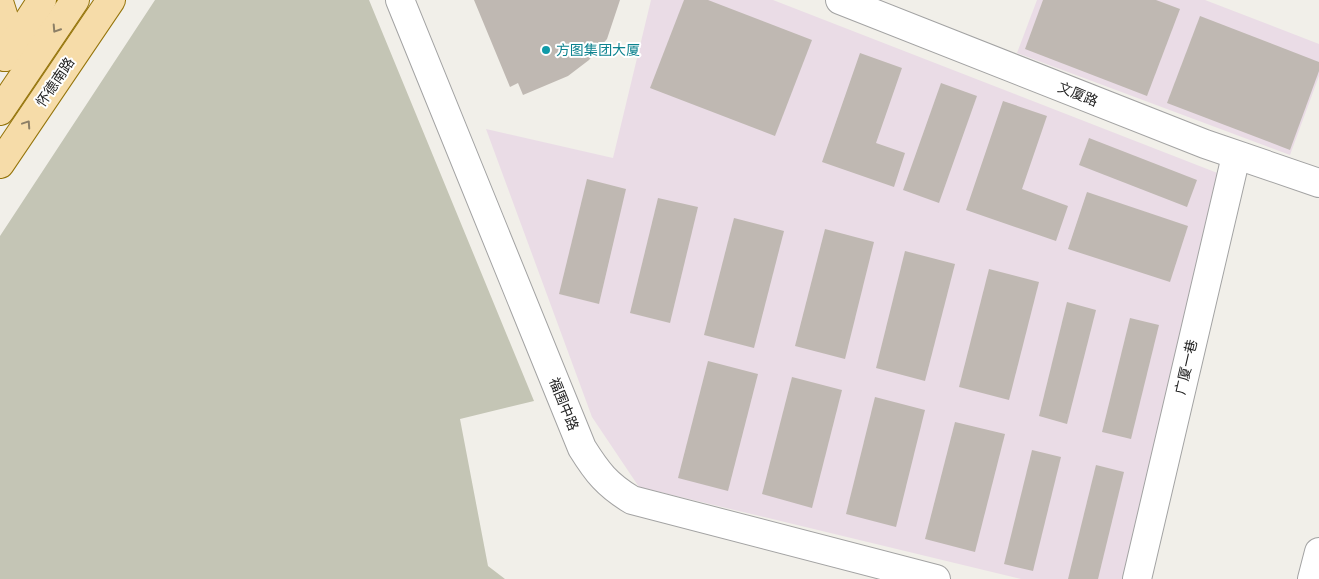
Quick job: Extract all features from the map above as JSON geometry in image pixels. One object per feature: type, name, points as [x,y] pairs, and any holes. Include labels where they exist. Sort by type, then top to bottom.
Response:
[{"type":"main road","points":[[2,61],[42,0]]},
{"type":"main road","name":"怀德南路","points":[[0,111],[37,59],[75,0]]},
{"type":"main road","points":[[90,31],[96,17],[96,0]]},
{"type":"main road","name":"怀德南路","points":[[0,164],[111,0]]},
{"type":"main road","points":[[0,5],[7,27],[2,61]]},
{"type":"street","name":"福围中路","points":[[400,0],[582,448],[597,473],[612,488],[632,500],[936,579]]},
{"type":"street","name":"文厦路","points":[[840,0],[1236,156],[1319,183]]},
{"type":"street","name":"广厦一巷","points":[[1137,579],[1236,156]]},
{"type":"street","points":[[1312,579],[1319,552]]},
{"type":"shaded area","points":[[155,0],[369,0],[534,401],[460,419],[488,566],[505,579],[0,579],[0,236]]},
{"type":"shaded area","points":[[651,0],[773,0],[1220,174],[1127,579],[1021,579],[639,487],[592,417],[486,129],[613,158]]},
{"type":"shaded area","points":[[1037,0],[1205,0],[1319,44],[1319,76],[1290,155],[1017,53]]},
{"type":"building","name":"方图集团大厦","points":[[474,0],[620,0],[607,39],[589,60],[568,76],[523,95],[518,83],[510,87]]},
{"type":"building","points":[[684,0],[708,0],[812,40],[775,136],[650,88]]},
{"type":"building","points":[[1043,0],[1156,0],[1180,9],[1147,96],[1025,49]]},
{"type":"building","points":[[1200,16],[1319,62],[1319,71],[1290,150],[1167,103]]},
{"type":"building","points":[[860,53],[902,68],[876,143],[905,153],[894,187],[822,162]]},
{"type":"building","points":[[941,83],[977,96],[939,203],[903,190]]},
{"type":"building","points":[[1003,101],[1047,116],[1022,189],[1068,206],[1056,241],[966,210]]},
{"type":"building","points":[[1089,138],[1197,180],[1187,207],[1079,165]]},
{"type":"building","points":[[587,179],[626,189],[599,304],[559,294]]},
{"type":"building","points":[[1087,192],[1188,226],[1170,282],[1068,249]]},
{"type":"building","points":[[658,198],[698,207],[670,323],[630,313]]},
{"type":"building","points":[[734,218],[784,231],[754,348],[704,335]]},
{"type":"building","points":[[825,229],[874,242],[845,359],[795,346]]},
{"type":"building","points":[[905,251],[955,264],[925,381],[876,368]]},
{"type":"building","points":[[989,269],[1039,282],[1009,400],[959,387]]},
{"type":"building","points":[[1067,302],[1096,310],[1067,424],[1039,416]]},
{"type":"building","points":[[1130,318],[1159,325],[1131,439],[1102,432]]},
{"type":"building","points":[[708,361],[758,374],[728,491],[678,478]]},
{"type":"building","points":[[792,377],[842,390],[812,508],[762,494]]},
{"type":"building","points":[[875,397],[925,410],[896,527],[846,514]]},
{"type":"building","points":[[955,422],[1005,434],[975,552],[925,539]]},
{"type":"building","points":[[1032,450],[1061,457],[1033,571],[1004,564]]},
{"type":"building","points":[[1096,465],[1124,472],[1098,579],[1068,579]]},
{"type":"place","name":"方图集团大厦","points":[[546,50]]}]
